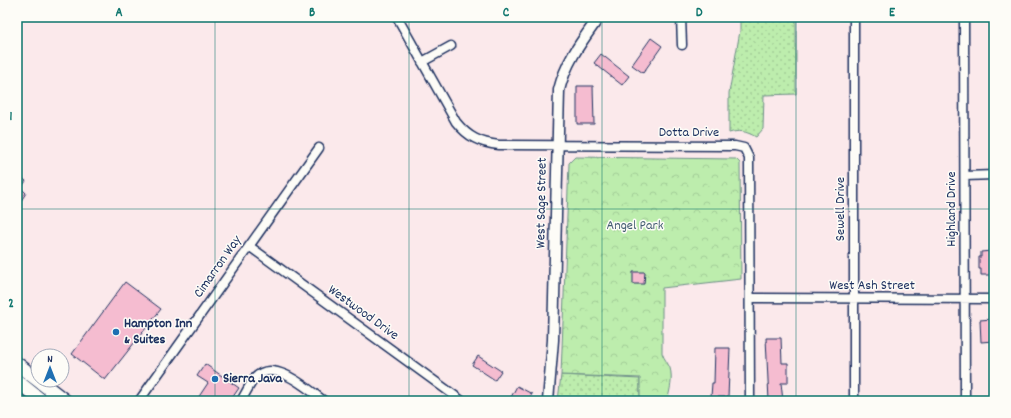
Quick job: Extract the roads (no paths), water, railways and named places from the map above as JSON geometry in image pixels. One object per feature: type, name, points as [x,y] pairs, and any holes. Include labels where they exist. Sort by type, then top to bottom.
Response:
[{"type":"main road","points":[[17,364],[65,401]]},
{"type":"main road","points":[[17,381],[42,401]]},
{"type":"street","name":"Dotta Drive","points":[[397,17],[456,122],[464,133],[476,140],[499,145],[735,146],[744,148],[749,158],[750,401]]},
{"type":"street","name":"West Sage Street","points":[[548,401],[553,340],[559,90],[564,72],[571,57],[599,17]]},
{"type":"street","points":[[682,17],[682,45]]},
{"type":"street","name":"Sewell Drive","points":[[854,17],[854,401]]},
{"type":"street","name":"Highland Drive","points":[[964,17],[965,401]]},
{"type":"street","points":[[422,62],[451,46]]},
{"type":"street","name":"Cimarron Way","points":[[139,401],[318,148]]},
{"type":"street","points":[[965,176],[994,175]]},
{"type":"street","name":"Westwood Drive","points":[[249,246],[462,401]]},
{"type":"street","name":"West Ash Street","points":[[750,298],[994,299]]},
{"type":"street","points":[[241,401],[254,378],[270,371],[276,371],[288,376],[324,401]]},
{"type":"place","name":"Hampton Inn & Suites","points":[[116,332]]},
{"type":"place","name":"Sierra Java","points":[[215,379]]},
{"type":"park label","name":"Angel Park","points":[[635,226]]}]
